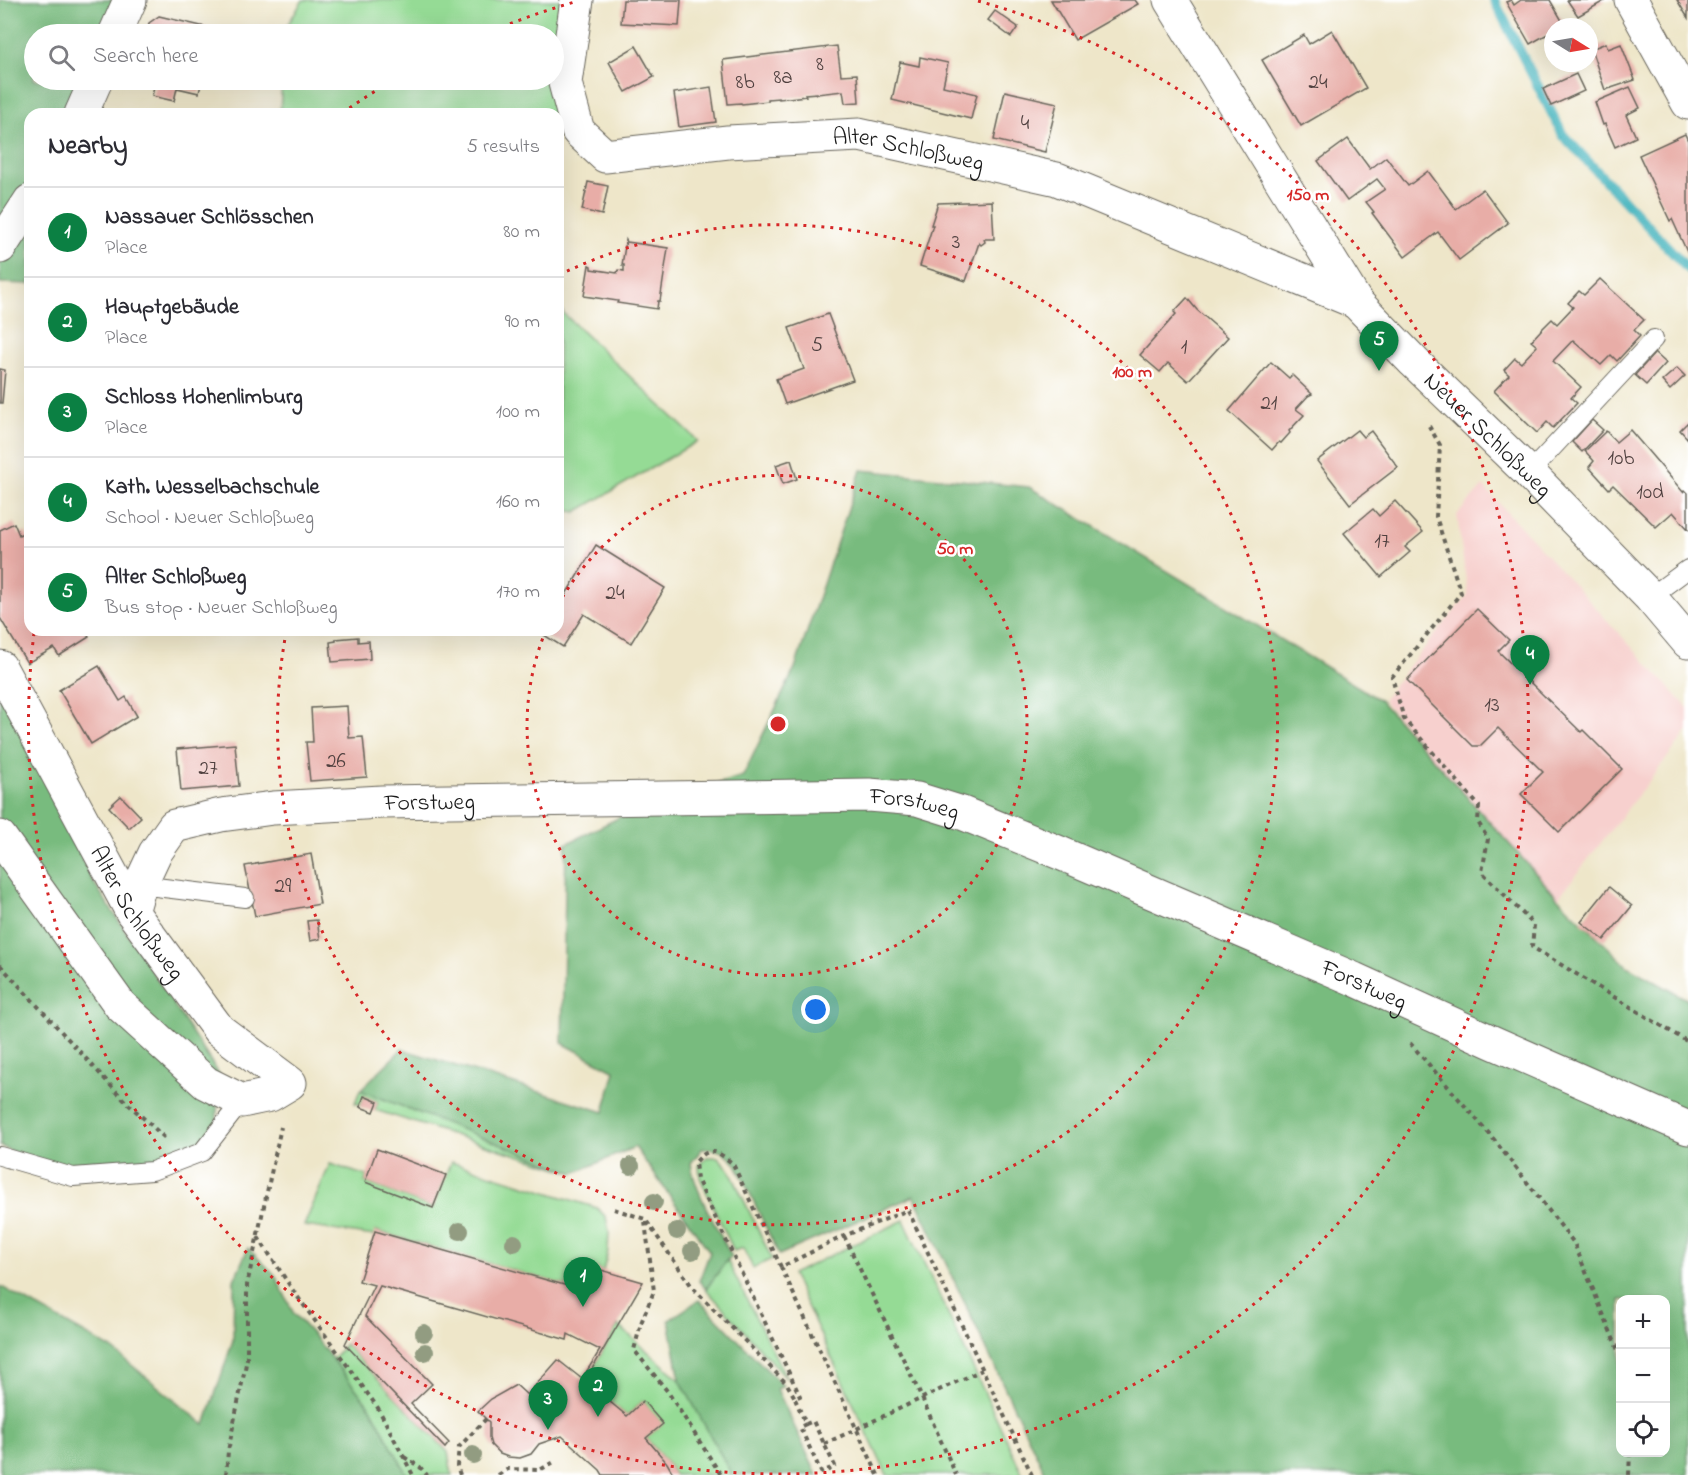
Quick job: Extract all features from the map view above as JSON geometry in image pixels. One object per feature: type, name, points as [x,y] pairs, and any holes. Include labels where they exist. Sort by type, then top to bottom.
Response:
[{"type":"street","points":[[119,24],[130,0]]},
{"type":"street","name":"Alter Schloßweg","points":[[577,0],[566,83],[578,131],[605,156],[728,142],[859,135],[1056,179],[1356,302]]},
{"type":"street","name":"Neuer Schloßweg","points":[[1170,0],[1356,302],[1414,362],[1529,473],[1650,597],[1688,642]]},
{"type":"street","points":[[1631,0],[1688,103]]},
{"type":"street","points":[[84,108],[92,90]]},
{"type":"street","points":[[0,247],[24,210]]},
{"type":"street","name":"Alter Schloßweg","points":[[0,667],[136,899],[219,1030],[290,1083]]},
{"type":"street","name":"Forstweg","points":[[136,899],[155,853],[174,826],[221,815],[273,808],[382,802],[869,795],[917,799],[962,813],[1060,853],[1354,979],[1688,1128]]},
{"type":"street","points":[[0,837],[120,1005],[206,1083],[242,1101],[270,1095],[290,1083]]},
{"type":"lane","points":[[1529,473],[1654,339]]},
{"type":"lane","points":[[1650,597],[1688,569]]},
{"type":"lane","points":[[136,899],[245,898]]},
{"type":"lane","points":[[0,1156],[73,1177],[152,1171],[202,1152],[242,1101]]},
{"type":"path","points":[[1423,417],[1440,445],[1436,517],[1461,593],[1392,677],[1404,719],[1479,806],[1478,822],[1488,839],[1482,872],[1534,925],[1532,947],[1688,1042]]},
{"type":"path","points":[[0,965],[125,1101],[187,1158]]},
{"type":"path","points":[[1408,1040],[1492,1137],[1574,1244],[1618,1349]]},
{"type":"path","points":[[226,1475],[228,1451],[247,1359],[247,1285],[290,1083]]},
{"type":"path","points":[[795,1398],[800,1396],[697,1179],[695,1163],[703,1154],[713,1152],[721,1154],[733,1164],[878,1475]]},
{"type":"path","points":[[614,1209],[645,1219],[693,1288],[787,1384],[806,1424]]},
{"type":"path","points":[[781,1268],[844,1236],[908,1210],[1032,1475]]},
{"type":"path","points":[[645,1219],[654,1291],[641,1323],[634,1350],[668,1392],[721,1475]]},
{"type":"path","points":[[844,1236],[956,1475]]},
{"type":"path","points":[[258,1237],[292,1289],[378,1408],[413,1475]]},
{"type":"path","points":[[824,1444],[982,1370]]},
{"type":"path","points":[[460,1475],[457,1466],[459,1447],[486,1419]]},
{"type":"path","points":[[813,1421],[835,1466],[822,1472],[800,1427],[806,1424],[813,1421]]},
{"type":"path","points":[[402,1456],[420,1467],[427,1475]]},
{"type":"path","points":[[1629,1475],[1630,1457]]},
{"type":"path","points":[[498,1475],[508,1468],[540,1470],[554,1462]]},
{"type":"path","points":[[829,1469],[832,1475]]},
{"type":"shaded area","points":[[1483,486],[1688,708],[1688,731],[1558,898],[1466,797],[1383,700],[1468,595],[1457,515]]},
{"type":"green space","points":[[0,0],[130,0],[119,24],[24,24],[24,90],[92,90],[84,108],[24,108],[24,284],[0,283]]},
{"type":"green space","points":[[303,0],[567,0],[564,38],[564,24],[288,24]]},
{"type":"green space","points":[[281,90],[560,90],[558,108],[280,108]]},
{"type":"green space","points":[[564,314],[698,441],[576,512],[564,510]]},
{"type":"green space","points":[[861,470],[1029,487],[1380,700],[1558,898],[1627,966],[1688,1000],[1688,1475],[1046,1475],[914,1196],[779,1255],[736,1164],[721,1152],[702,1149],[691,1163],[693,1174],[708,1211],[732,1257],[727,1260],[706,1289],[699,1281],[710,1252],[635,1147],[574,1173],[360,1090],[402,1049],[604,1112],[615,1071],[562,1043],[566,844],[638,808],[743,776],[795,668]]},
{"type":"green space","points":[[0,673],[92,880],[219,1074],[216,1136],[171,1162],[105,1172],[41,1164],[0,1146]]},
{"type":"green space","points":[[360,1090],[574,1173],[375,1110],[378,1102],[364,1096],[361,1105],[355,1103]]},
{"type":"green space","points":[[707,1157],[718,1157],[729,1169],[772,1259],[753,1268],[743,1248],[734,1251],[700,1178],[699,1165]]},
{"type":"green space","points":[[451,1162],[597,1208],[606,1217],[609,1231],[608,1251],[603,1271],[582,1290],[376,1231],[374,1236],[304,1226],[330,1164],[367,1176],[365,1182],[433,1208]]},
{"type":"green space","points":[[904,1220],[1023,1475],[887,1475],[792,1274]]},
{"type":"green space","points":[[248,1248],[275,1275],[294,1314],[371,1408],[407,1475],[0,1475],[0,1286],[112,1349],[205,1425],[233,1340],[234,1280]]},
{"type":"green space","points":[[727,1260],[787,1379],[706,1289]]},
{"type":"green space","points":[[699,1300],[783,1386],[777,1389],[817,1475],[732,1475],[680,1380],[669,1320]]},
{"type":"green space","points":[[618,1325],[680,1380],[732,1475],[674,1475],[646,1438],[662,1424],[643,1401],[627,1416],[585,1381]]},
{"type":"green space","points":[[345,1344],[448,1452],[452,1475],[407,1475],[371,1408],[332,1360]]},
{"type":"building","points":[[623,0],[681,0],[679,26],[621,23]]},
{"type":"building","points":[[1051,0],[1135,0],[1138,4],[1075,40]]},
{"type":"building","points":[[1511,0],[1514,5],[1521,0],[1550,0],[1560,18],[1544,18],[1544,36],[1530,44],[1506,2]]},
{"type":"building","points":[[1567,0],[1606,0],[1578,16]]},
{"type":"building","points":[[1677,0],[1688,0],[1688,18]]},
{"type":"building","points":[[995,11],[1018,27],[1011,37],[988,20]]},
{"type":"building","points":[[159,16],[193,24],[149,24]]},
{"type":"building","points":[[1332,30],[1366,88],[1301,126],[1262,60],[1304,35],[1309,44]]},
{"type":"building","points":[[1606,43],[1608,49],[1621,44],[1635,80],[1605,90],[1598,70],[1598,46]]},
{"type":"building","points":[[636,46],[654,77],[626,92],[609,62]]},
{"type":"building","points":[[837,46],[841,75],[857,74],[859,102],[845,103],[843,91],[728,104],[723,60]]},
{"type":"building","points":[[920,57],[948,63],[943,86],[977,94],[971,119],[892,100],[900,62],[919,66]]},
{"type":"building","points":[[1576,74],[1584,91],[1551,106],[1543,89]]},
{"type":"building","points":[[711,87],[716,122],[679,127],[674,93]]},
{"type":"building","points":[[1630,87],[1640,108],[1626,115],[1636,137],[1615,147],[1605,124],[1603,125],[1595,102]]},
{"type":"building","points":[[153,90],[177,90],[174,101],[152,96]]},
{"type":"building","points":[[1005,91],[1057,103],[1045,152],[994,140]]},
{"type":"building","points":[[1685,134],[1688,141],[1688,254],[1639,155]]},
{"type":"building","points":[[1348,139],[1370,169],[1386,157],[1408,186],[1428,171],[1456,209],[1483,189],[1508,223],[1459,260],[1438,232],[1405,257],[1366,202],[1385,189],[1377,179],[1347,201],[1318,161]]},
{"type":"building","points":[[588,182],[608,186],[602,215],[582,210]]},
{"type":"building","points":[[992,201],[994,239],[984,239],[985,242],[981,245],[979,243],[966,281],[920,266],[938,203]]},
{"type":"building","points":[[626,240],[668,248],[657,309],[584,296],[589,265],[591,269],[617,273],[618,270],[624,271],[624,265],[622,265]]},
{"type":"building","points":[[1600,279],[1644,320],[1634,330],[1640,336],[1617,361],[1611,355],[1601,365],[1573,340],[1553,361],[1581,387],[1571,398],[1577,403],[1553,428],[1547,422],[1537,433],[1494,391],[1509,375],[1504,370],[1515,358],[1521,363],[1537,346],[1531,341],[1541,330],[1552,319],[1557,324],[1573,307],[1568,303],[1579,291],[1584,295]]},
{"type":"building","points":[[1187,298],[1197,310],[1228,337],[1188,381],[1168,363],[1160,372],[1140,355]]},
{"type":"building","points":[[828,314],[853,380],[785,404],[776,379],[804,369],[789,328]]},
{"type":"building","points":[[1655,353],[1666,363],[1646,385],[1635,375]]},
{"type":"building","points":[[1271,362],[1289,378],[1292,375],[1312,394],[1296,409],[1304,415],[1281,443],[1279,442],[1272,450],[1229,411]]},
{"type":"building","points":[[1677,368],[1685,376],[1670,390],[1662,381]]},
{"type":"building","points":[[0,369],[5,370],[2,403],[0,403]]},
{"type":"building","points":[[1592,420],[1603,430],[1582,452],[1572,442]]},
{"type":"building","points":[[1688,422],[1688,439],[1680,430]]},
{"type":"building","points":[[1357,430],[1363,437],[1371,431],[1398,467],[1350,504],[1317,461]]},
{"type":"building","points":[[1630,430],[1683,492],[1685,490],[1688,493],[1688,529],[1673,512],[1656,527],[1613,485],[1609,489],[1589,467],[1594,461],[1585,451],[1606,431],[1616,442]]},
{"type":"building","points":[[791,460],[797,479],[783,484],[776,465]]},
{"type":"building","points":[[1395,501],[1423,532],[1405,547],[1410,552],[1381,577],[1344,533],[1373,509],[1379,516]]},
{"type":"building","points":[[14,523],[19,535],[24,532],[24,636],[89,637],[59,656],[54,648],[27,663],[0,618],[0,530]]},
{"type":"building","points":[[596,545],[665,588],[631,643],[584,614],[563,647],[546,636],[564,636],[564,597]]},
{"type":"building","points":[[1477,609],[1509,640],[1498,651],[1622,769],[1559,832],[1521,794],[1543,772],[1498,728],[1480,746],[1473,746],[1407,680]]},
{"type":"building","points":[[358,637],[358,642],[369,641],[370,659],[332,662],[330,642],[336,639]]},
{"type":"building","points":[[99,666],[120,701],[126,697],[137,716],[91,744],[59,690]]},
{"type":"building","points":[[347,706],[349,738],[363,737],[367,777],[310,781],[306,742],[313,742],[311,708]]},
{"type":"building","points":[[235,744],[239,786],[181,791],[177,749]]},
{"type":"building","points":[[121,796],[141,817],[129,828],[109,807]]},
{"type":"building","points":[[311,854],[320,904],[255,916],[245,866]]},
{"type":"building","points":[[1609,887],[1632,906],[1604,940],[1581,922]]},
{"type":"building","points":[[317,920],[320,939],[310,941],[307,921]]},
{"type":"building","points":[[364,1096],[378,1102],[374,1112],[360,1107]]},
{"type":"building","points":[[377,1149],[446,1175],[433,1208],[365,1182]]},
{"type":"building","points":[[375,1231],[582,1290],[594,1268],[643,1282],[585,1381],[627,1416],[643,1401],[663,1424],[646,1438],[674,1475],[603,1475],[562,1436],[539,1444],[531,1454],[520,1458],[500,1454],[491,1445],[489,1422],[478,1411],[491,1399],[516,1385],[527,1395],[558,1360],[582,1379],[600,1350],[568,1334],[567,1340],[380,1286],[365,1316],[432,1384],[411,1404],[449,1443],[445,1448],[345,1344],[374,1285],[359,1281]]},
{"type":"waterway","points":[[1494,0],[1563,135],[1688,269]]},
{"type":"place","name":"Alter Schloßweg","points":[[1379,371]]},
{"type":"place","name":"Kath. Wesselbachschule","points":[[1530,685]]},
{"type":"place","name":"Nassauer Schlösschen","points":[[583,1307]]},
{"type":"place","name":"Hauptgebäude","points":[[598,1417]]},
{"type":"place","name":"Schloss Hohenlimburg","points":[[548,1430]]}]
